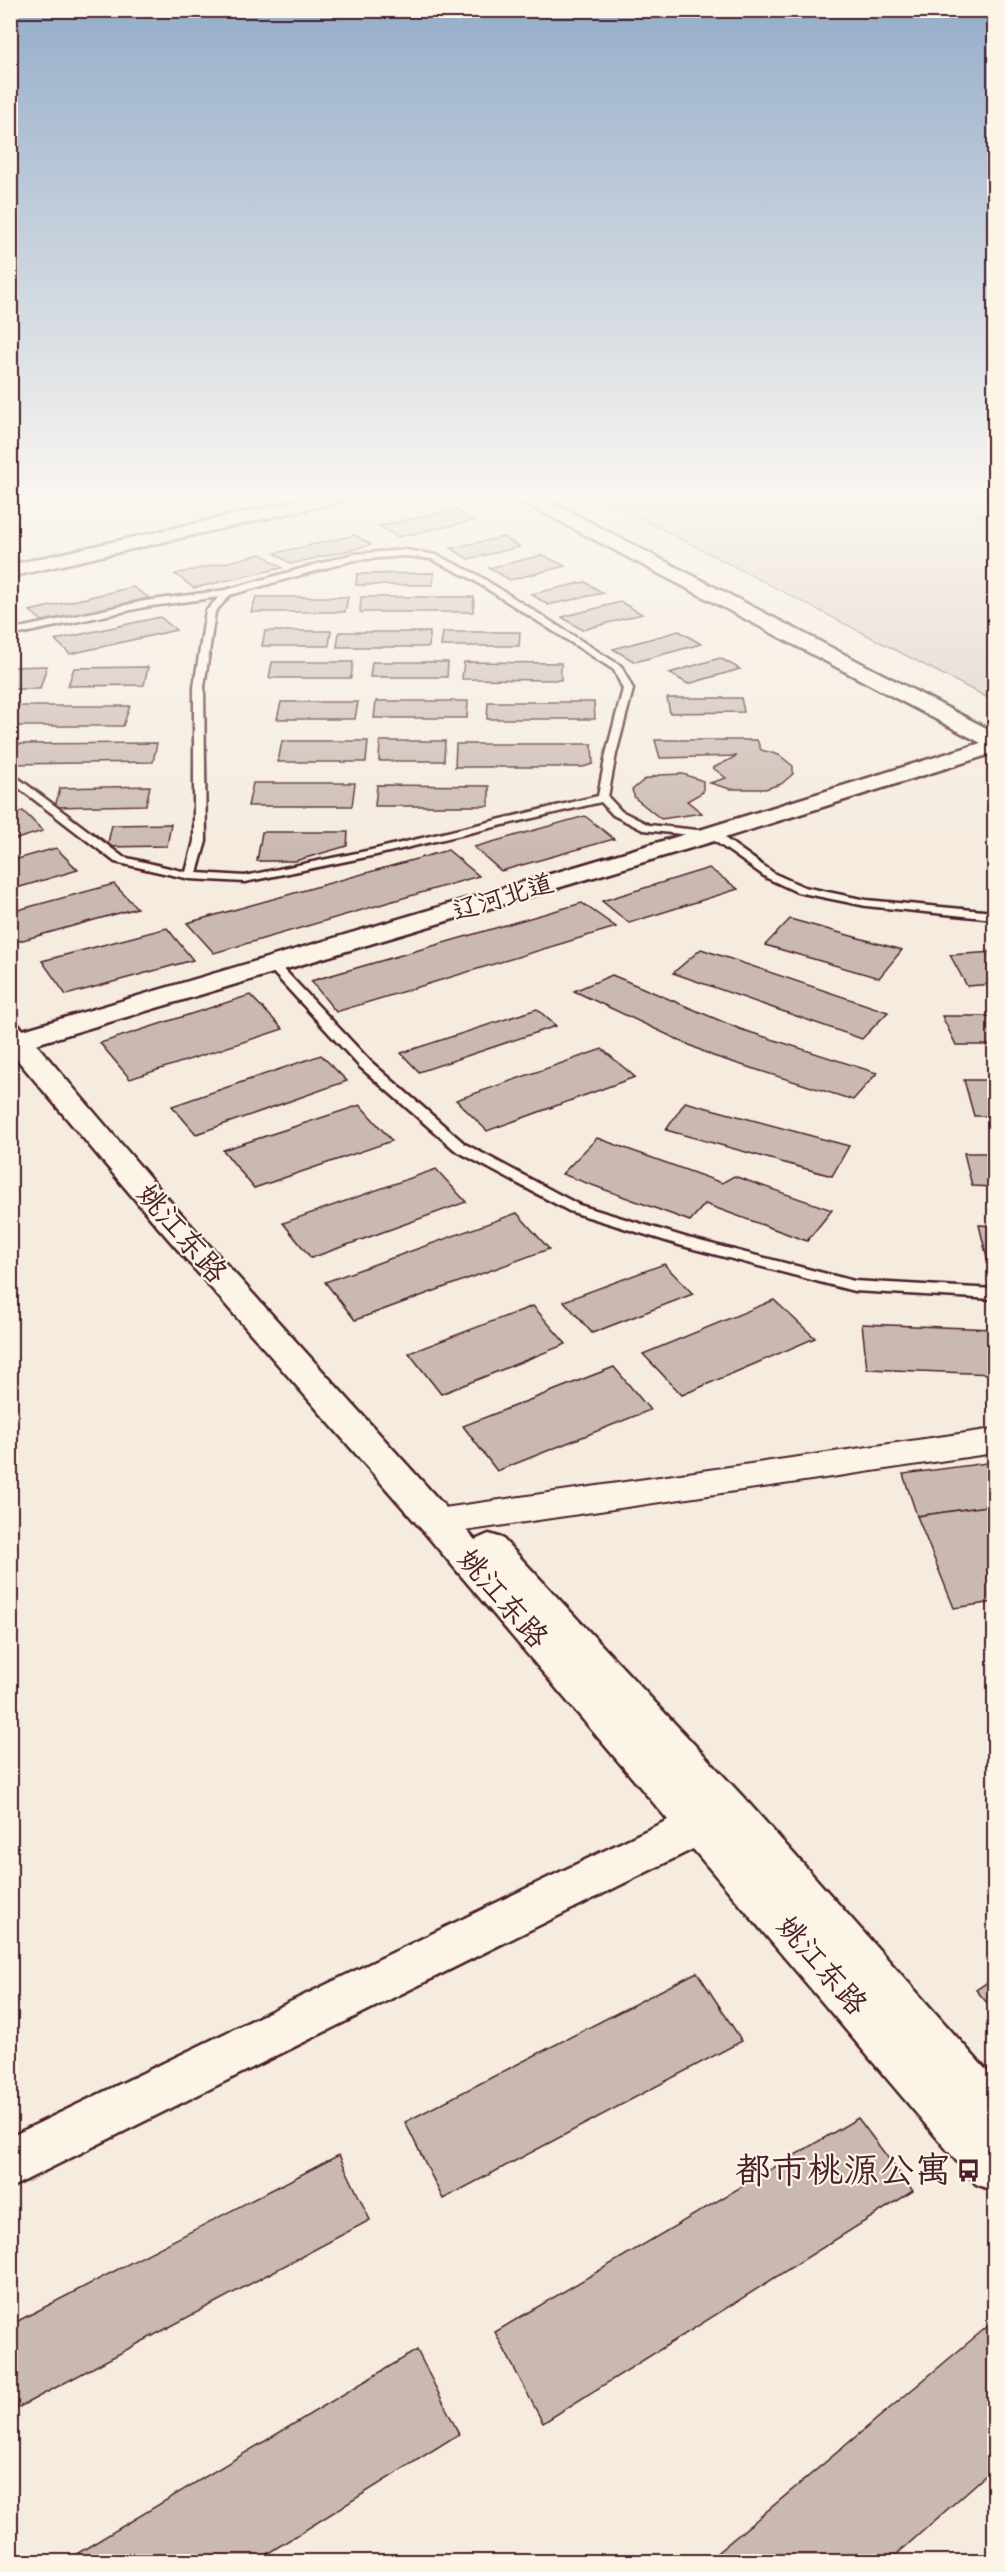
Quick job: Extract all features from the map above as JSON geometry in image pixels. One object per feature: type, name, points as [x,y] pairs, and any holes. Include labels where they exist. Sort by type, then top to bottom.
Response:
[{"type":"street","points":[[749,616],[994,744]]},
{"type":"street","name":"辽河北道","points":[[17,1032],[273,965],[712,834],[994,744]]},
{"type":"street","name":"姚江东路","points":[[17,1032],[169,1220],[449,1520],[714,1818],[994,2115]]},
{"type":"street","points":[[449,1520],[994,1441]]},
{"type":"street","points":[[10,2163],[714,1818]]},
{"type":"street","name":"姚江东路","points":[[714,1818],[994,2166]]},
{"type":"lane","points":[[10,633],[89,616]]},
{"type":"lane","points":[[190,876],[200,841],[199,687],[210,616]]},
{"type":"lane","points":[[536,616],[618,668],[628,689],[611,754],[603,798]]},
{"type":"lane","points":[[10,775],[119,861],[190,876],[245,879],[376,852],[603,798]]},
{"type":"lane","points":[[603,798],[617,813],[647,828],[712,834],[771,876],[801,890],[866,903],[994,916]]},
{"type":"lane","points":[[273,965],[365,1064],[460,1147],[574,1208],[684,1242],[854,1286],[994,1294]]},
{"type":"shaded area","points":[[830,616],[994,616],[994,701]]},
{"type":"building","points":[[36,616],[74,616],[45,623]]},
{"type":"building","points":[[566,616],[634,616],[582,630],[562,617]]},
{"type":"building","points":[[160,617],[176,630],[70,654],[55,640]]},
{"type":"building","points":[[265,631],[331,631],[329,646],[262,646]]},
{"type":"building","points":[[679,631],[701,644],[635,662],[613,649]]},
{"type":"building","points":[[339,632],[430,632],[429,647],[337,647]]},
{"type":"building","points":[[443,632],[520,632],[519,646],[441,646]]},
{"type":"building","points":[[720,658],[740,669],[688,684],[669,673]]},
{"type":"building","points":[[272,662],[353,662],[351,678],[269,678]]},
{"type":"building","points":[[372,662],[448,662],[447,677],[370,677]]},
{"type":"building","points":[[464,662],[561,663],[561,680],[462,679]]},
{"type":"building","points":[[47,666],[40,689],[10,689],[10,667]]},
{"type":"building","points":[[148,667],[144,685],[68,686],[74,668]]},
{"type":"building","points":[[667,698],[741,698],[744,712],[670,713]]},
{"type":"building","points":[[376,701],[468,701],[467,718],[374,718]]},
{"type":"building","points":[[281,702],[358,702],[355,719],[277,719]]},
{"type":"building","points":[[488,702],[594,702],[595,719],[487,719]]},
{"type":"building","points":[[10,706],[130,706],[123,726],[10,726]]},
{"type":"building","points":[[655,740],[757,740],[761,750],[779,755],[793,766],[793,774],[781,784],[765,789],[730,789],[710,783],[726,778],[713,768],[737,756],[660,758]]},
{"type":"building","points":[[282,741],[368,741],[366,762],[278,762]]},
{"type":"building","points":[[380,741],[445,741],[444,761],[379,761]]},
{"type":"building","points":[[157,743],[153,762],[10,764],[12,744]]},
{"type":"building","points":[[456,744],[592,744],[593,764],[583,767],[455,767]]},
{"type":"building","points":[[683,774],[703,781],[703,792],[687,801],[702,813],[661,819],[635,798],[632,790],[644,780],[659,775]]},
{"type":"building","points":[[253,783],[355,783],[352,806],[248,806]]},
{"type":"building","points":[[377,785],[489,786],[489,806],[375,806]]},
{"type":"building","points":[[150,786],[146,805],[55,807],[60,788]]},
{"type":"building","points":[[23,811],[43,831],[10,841],[10,814]]},
{"type":"building","points":[[585,816],[614,839],[501,871],[474,847]]},
{"type":"building","points":[[171,824],[167,846],[107,847],[112,825]]},
{"type":"building","points":[[262,832],[348,832],[347,846],[295,861],[257,861]]},
{"type":"building","points":[[56,848],[78,870],[10,890],[10,861]]},
{"type":"building","points":[[448,850],[479,876],[214,953],[187,923]]},
{"type":"building","points":[[709,868],[738,889],[629,923],[602,901]]},
{"type":"building","points":[[114,884],[137,908],[10,942],[10,912]]},
{"type":"building","points":[[582,903],[616,927],[336,1012],[311,981]]},
{"type":"building","points":[[790,919],[902,950],[879,978],[765,945]]},
{"type":"building","points":[[167,928],[193,960],[66,995],[42,961]]},
{"type":"building","points":[[701,949],[888,1012],[862,1039],[673,973]]},
{"type":"building","points":[[994,952],[994,984],[967,986],[950,955]]},
{"type":"building","points":[[612,975],[740,1029],[877,1073],[853,1100],[713,1056],[574,991]]},
{"type":"building","points":[[250,995],[283,1029],[130,1079],[100,1043]]},
{"type":"building","points":[[537,1009],[556,1026],[419,1072],[401,1053]]},
{"type":"building","points":[[942,1016],[994,1016],[994,1045],[956,1045]]},
{"type":"building","points":[[602,1049],[635,1077],[487,1131],[456,1100]]},
{"type":"building","points":[[321,1055],[347,1081],[196,1134],[172,1106]]},
{"type":"building","points":[[964,1080],[994,1080],[994,1116],[974,1116]]},
{"type":"building","points":[[685,1102],[849,1146],[832,1176],[666,1130]]},
{"type":"building","points":[[360,1105],[392,1141],[254,1188],[223,1150]]},
{"type":"building","points":[[597,1138],[722,1183],[734,1176],[832,1210],[807,1241],[705,1204],[690,1221],[562,1174]]},
{"type":"building","points":[[964,1153],[994,1153],[994,1187],[972,1186]]},
{"type":"building","points":[[436,1169],[466,1202],[311,1258],[283,1223]]},
{"type":"building","points":[[517,1213],[549,1249],[355,1320],[325,1282]]},
{"type":"building","points":[[979,1225],[994,1226],[994,1266],[989,1266]]},
{"type":"building","points":[[664,1264],[693,1294],[592,1333],[564,1301]]},
{"type":"building","points":[[774,1300],[815,1338],[682,1395],[643,1354]]},
{"type":"building","points":[[533,1306],[566,1344],[441,1394],[409,1353]]},
{"type":"building","points":[[862,1324],[994,1329],[994,1374],[867,1369]]},
{"type":"building","points":[[614,1367],[650,1410],[497,1471],[463,1426]]},
{"type":"building","points":[[994,1462],[994,1505],[917,1516],[903,1474]]},
{"type":"building","points":[[994,1505],[994,1602],[954,1608],[917,1516]]},
{"type":"building","points":[[697,1972],[742,2041],[443,2199],[405,2122]]},
{"type":"building","points":[[994,1978],[994,2011],[976,1990]]},
{"type":"building","points":[[858,2118],[913,2191],[543,2423],[495,2332]]},
{"type":"building","points":[[339,2155],[370,2220],[10,2412],[10,2325]]},
{"type":"building","points":[[994,2321],[994,2468],[888,2562],[706,2562]]},
{"type":"building","points":[[417,2350],[459,2434],[254,2562],[63,2562]]},
{"type":"place","name":"都市桃源公寓","points":[[969,2170]]}]
